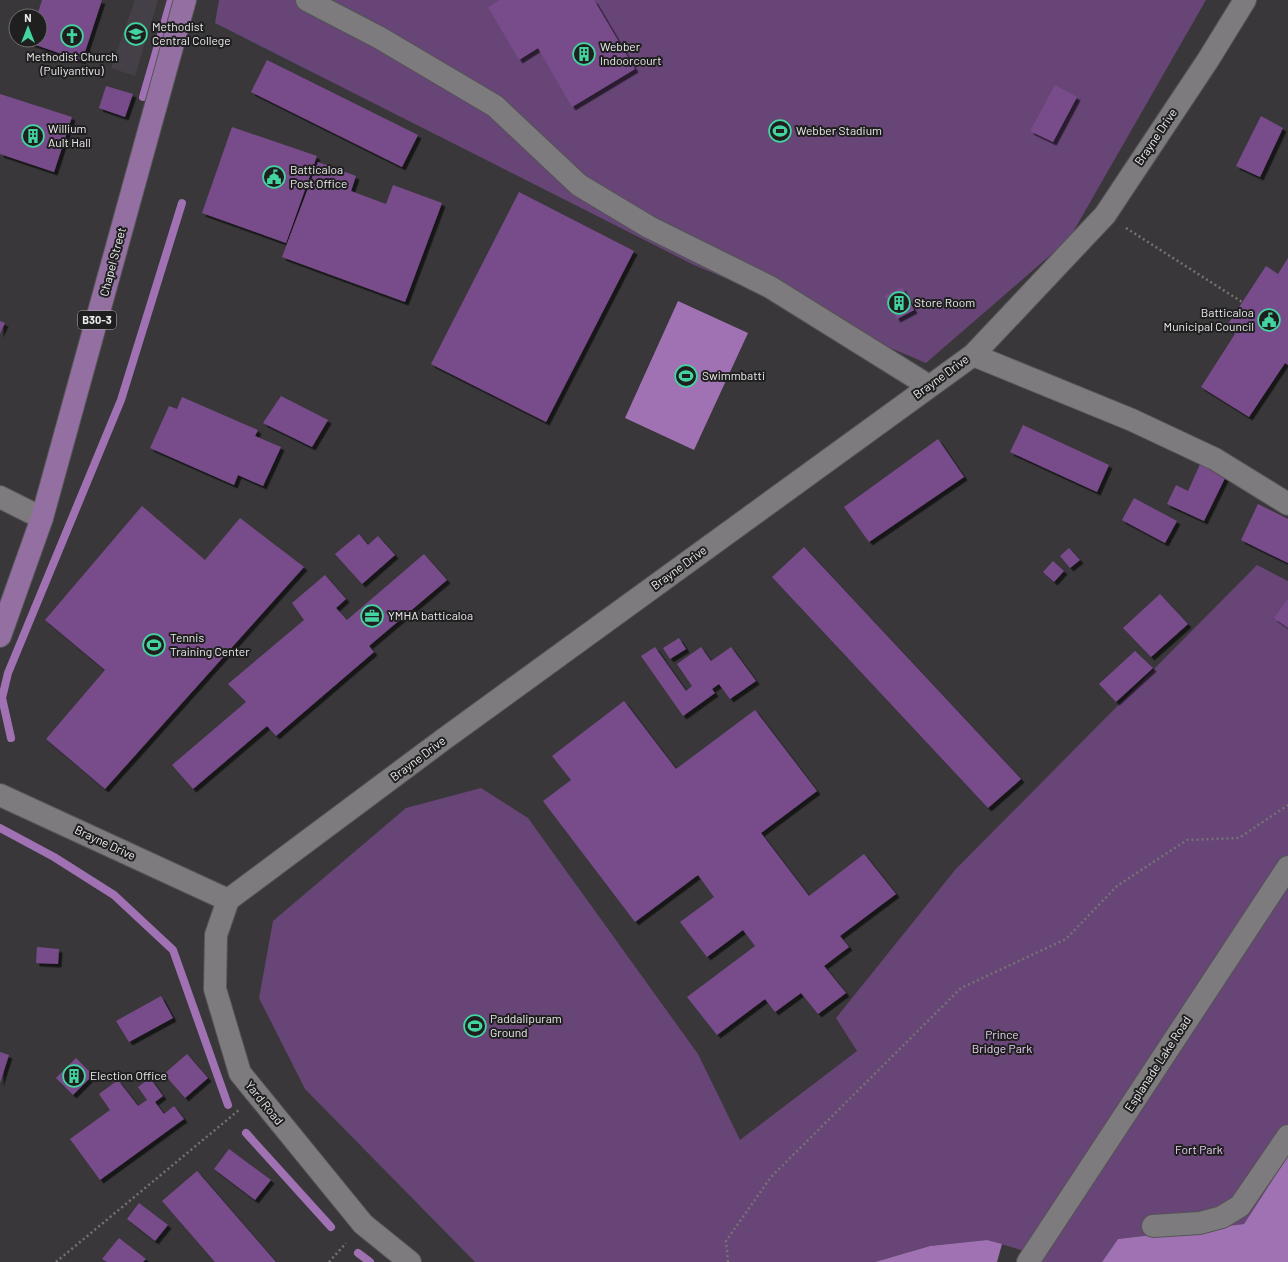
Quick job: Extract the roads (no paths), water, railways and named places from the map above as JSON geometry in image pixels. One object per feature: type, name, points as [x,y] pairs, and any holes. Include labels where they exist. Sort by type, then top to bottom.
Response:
[{"type":"main road","name":"Chapel Street","points":[[0,636],[42,518],[185,0]]},
{"type":"street","points":[[307,0],[380,38],[495,106],[580,185],[649,227],[770,287],[929,386]]},
{"type":"street","name":"Brayne Drive","points":[[0,795],[228,900],[444,739],[973,354],[1105,215],[1208,60],[1245,0]]},
{"type":"street","points":[[973,354],[1132,420],[1214,459],[1288,504]]},
{"type":"street","points":[[0,496],[42,518]]},
{"type":"street","name":"Esplanade Lake Road","points":[[1028,1262],[1288,867]]},
{"type":"street","name":"Yard Road","points":[[228,900],[216,935],[216,989],[240,1073],[363,1224],[410,1262]]},
{"type":"street","points":[[1153,1226],[1200,1223],[1222,1217],[1240,1206],[1288,1136]]},
{"type":"waterway","points":[[143,97],[171,0]]},
{"type":"waterway","points":[[11,738],[2,698],[8,673],[121,400],[182,203]]},
{"type":"waterway","points":[[0,828],[54,857],[114,895],[173,950],[228,1105]]},
{"type":"waterway","points":[[246,1133],[331,1227]]},
{"type":"waterway","points":[[358,1253],[370,1262]]},
{"type":"place","name":"Methodist Central College","points":[[136,34]]},
{"type":"place","name":"Methodist Church (Puliyantivu)","points":[[72,36]]},
{"type":"place","name":"Webber Indoorcourt","points":[[584,54]]},
{"type":"place","name":"Webber Stadium","points":[[780,131]]},
{"type":"place","name":"Willium Ault Hall","points":[[33,136]]},
{"type":"place","name":"Batticaloa Post Office","points":[[274,177]]},
{"type":"place","name":"Store Room","points":[[899,303]]},
{"type":"place","name":"Batticaloa Municipal Council","points":[[1269,320]]},
{"type":"place","name":"Swimmbatti","points":[[686,376]]},
{"type":"place","name":"YMHA batticaloa","points":[[372,616]]},
{"type":"place","name":"Tennis Training Center","points":[[154,645]]},
{"type":"place","name":"Paddalipuram Ground","points":[[475,1026]]},
{"type":"place","name":"Election Office","points":[[74,1076]]},
{"type":"park label","name":"Prince Bridge Park","points":[[1002,1042]]},
{"type":"park label","name":"Fort Park","points":[[1199,1150]]}]
